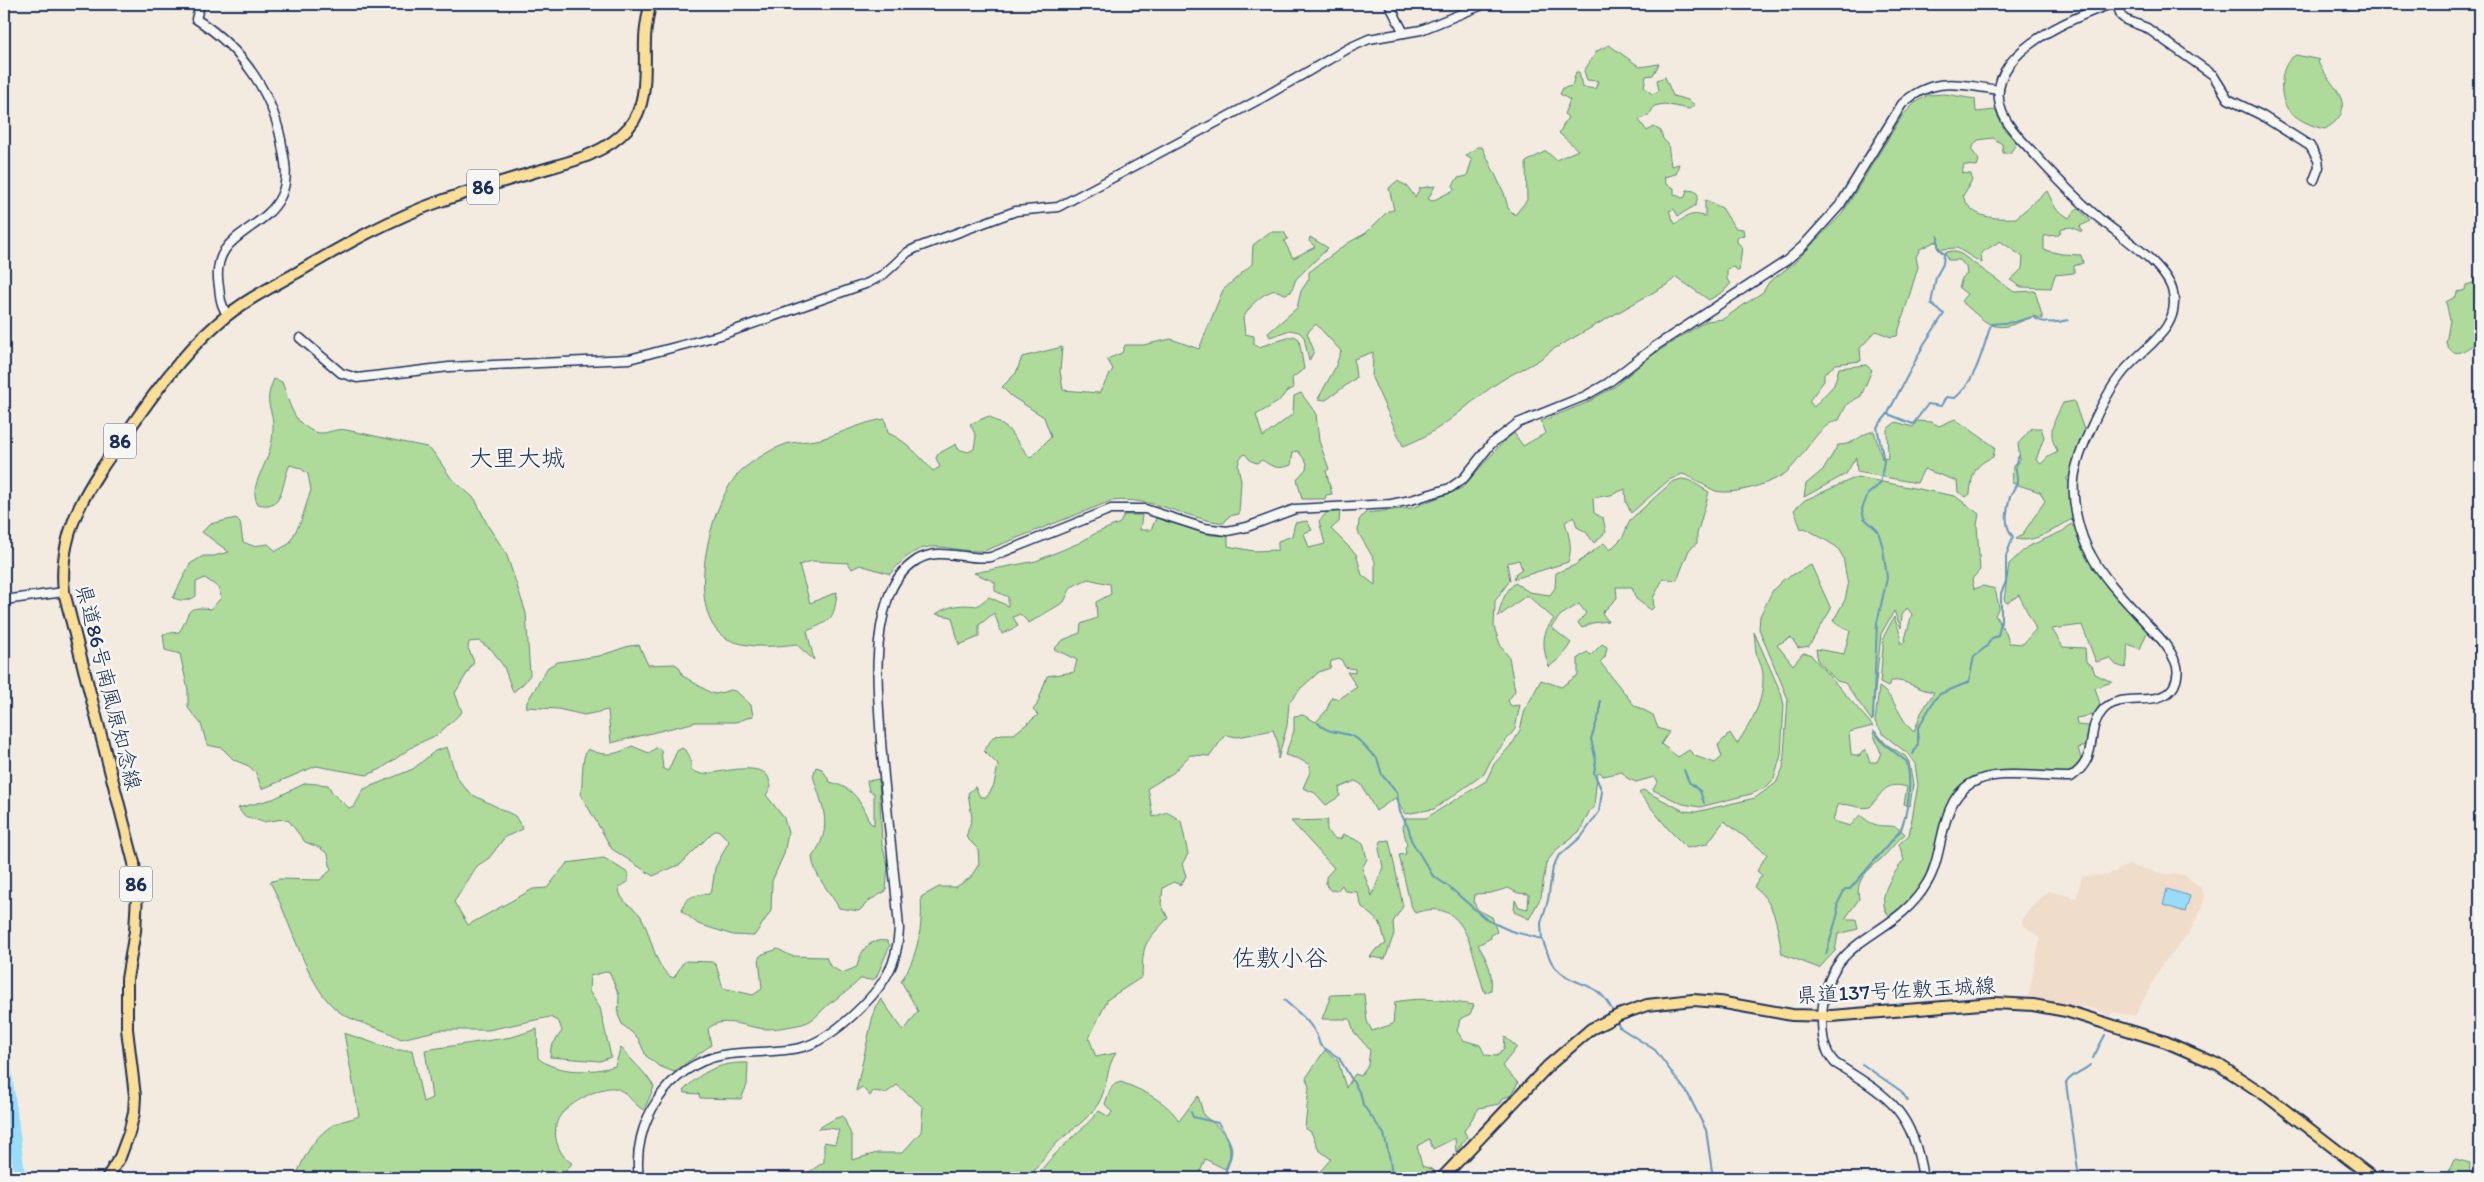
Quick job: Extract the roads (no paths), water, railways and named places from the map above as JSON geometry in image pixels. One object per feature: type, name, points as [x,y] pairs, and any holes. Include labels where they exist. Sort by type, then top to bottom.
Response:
[{"type":"main road","name":"県道86号南風原知念線","points":[[107,1178],[120,1157],[134,1113],[135,1096],[128,1029],[128,979],[136,931],[137,894],[134,863],[64,592],[66,548],[77,510],[90,484],[179,362],[228,316],[247,301],[320,259],[403,216],[487,186],[588,156],[612,144],[634,122],[642,99],[645,79],[645,39],[650,4]]},
{"type":"main road","name":"県道137号佐敷玉城線","points":[[1442,1178],[1573,1042],[1614,1017],[1658,1003],[1693,1000],[1719,1002],[1784,1015],[1822,1016],[1994,1003],[2033,1005],[2066,1010],[2166,1042],[2219,1065],[2268,1097],[2374,1178]]},
{"type":"street","points":[[200,4],[196,19],[219,35],[238,54],[249,67],[274,110],[285,160],[286,179],[278,201],[235,238],[220,256],[217,277],[223,307],[228,316]]},
{"type":"street","points":[[1390,4],[1404,33]]},
{"type":"street","points":[[300,338],[341,373],[357,378],[449,367],[643,357],[721,335],[860,286],[884,274],[908,252],[982,222],[1028,208],[1058,207],[1262,98],[1349,48],[1369,39],[1420,30],[1485,4]]},
{"type":"street","points":[[1923,1178],[1916,1142],[1901,1112],[1886,1096],[1835,1063],[1829,1056],[1822,1033],[1822,1016],[1828,978],[1841,958],[1907,908],[1929,881],[1950,810],[1962,790],[1972,782],[1992,776],[2071,777],[2088,760],[2094,729],[2101,712],[2107,706],[2120,700],[2164,694],[2174,686],[2178,671],[2176,661],[2164,642],[2126,601],[2091,556],[2078,519],[2074,479],[2092,426],[2119,376],[2167,327],[2172,316],[2173,290],[2160,269],[2095,216],[2060,183],[2014,131],[2000,107],[1999,90],[2004,74],[2012,61],[2041,36],[2076,16],[2111,4]]},
{"type":"street","points":[[2117,4],[2121,16],[2126,20],[2140,24],[2213,75],[2228,100],[2256,112],[2310,146],[2318,160],[2314,180]]},
{"type":"street","points":[[639,1178],[638,1162],[642,1132],[657,1101],[675,1080],[698,1064],[721,1055],[786,1050],[814,1043],[834,1030],[871,996],[888,973],[897,950],[899,929],[882,770],[877,664],[880,630],[887,600],[892,588],[905,568],[919,559],[933,554],[981,559],[991,557],[1111,509],[1145,509],[1204,528],[1227,531],[1247,527],[1280,512],[1295,509],[1391,504],[1450,488],[1464,478],[1491,444],[1518,423],[1585,396],[1608,383],[1657,345],[1786,261],[1835,212],[1902,104],[1915,93],[1926,87],[1941,84],[1999,90]]},
{"type":"street","points":[[4,600],[64,592]]},
{"type":"water","points":[[2167,889],[2190,896],[2185,912],[2163,905]]},
{"type":"waterway","points":[[1873,719],[1877,623],[1887,578],[1883,548],[1878,531],[1864,518],[1862,509],[1868,494],[1880,484],[1882,474],[1884,461],[1877,427],[1887,415],[1924,344],[1944,314],[1931,304],[1936,277],[1943,264],[1944,254],[1938,248],[1938,236]]},
{"type":"waterway","points":[[1888,414],[1913,424],[1928,404],[1941,406],[1946,397],[1955,398],[1974,374],[1991,324],[2015,322],[2033,317],[2041,321],[2050,322],[2068,320]]},
{"type":"waterway","points":[[1913,754],[1918,744],[1918,728],[1935,699],[1940,694],[1969,682],[1974,656],[1986,647],[1992,638],[1998,636],[2001,622],[2001,593],[2006,582],[2006,556],[2013,537],[2008,527],[2007,512],[2010,496],[2017,482],[2016,466],[2019,456]]},
{"type":"waterway","points":[[1542,939],[1541,923],[1548,900],[1553,867],[1558,857],[1582,836],[1599,812],[1602,791],[1594,773],[1596,761],[1591,739],[1600,712],[1600,701]]},
{"type":"waterway","points":[[1318,723],[1330,731],[1349,735],[1357,739],[1377,758],[1382,775],[1397,793],[1400,812],[1409,829],[1411,840],[1433,876],[1448,886],[1487,920],[1511,931],[1542,939],[1549,958],[1555,967],[1571,979],[1601,994],[1608,1002],[1614,1014]]},
{"type":"waterway","points":[[1826,954],[1838,913],[1837,905],[1845,889],[1850,889],[1901,830],[1906,813],[1909,796],[1907,762],[1883,743],[1874,731]]},
{"type":"waterway","points":[[1684,770],[1689,782],[1700,791],[1704,803]]},
{"type":"waterway","points":[[1284,1000],[1311,1025],[1320,1045],[1339,1058],[1361,1095],[1363,1105],[1384,1134],[1392,1178]]},
{"type":"waterway","points":[[1617,1021],[1619,1027],[1655,1050],[1688,1094],[1706,1130],[1713,1178]]},
{"type":"waterway","points":[[2093,1058],[2105,1035]]},
{"type":"waterway","points":[[4,1054],[20,1178]]},
{"type":"waterway","points":[[1862,1064],[1901,1091],[1908,1101]]},
{"type":"waterway","points":[[2079,1178],[2066,1083],[2071,1077],[2090,1065]]},
{"type":"waterway","points":[[1191,1112],[1193,1117],[1218,1123],[1231,1145],[1231,1156],[1223,1178]]},
{"type":"district","name":"大里大城","points":[[517,457]]},
{"type":"district","name":"佐敷小谷","points":[[1280,957]]}]
